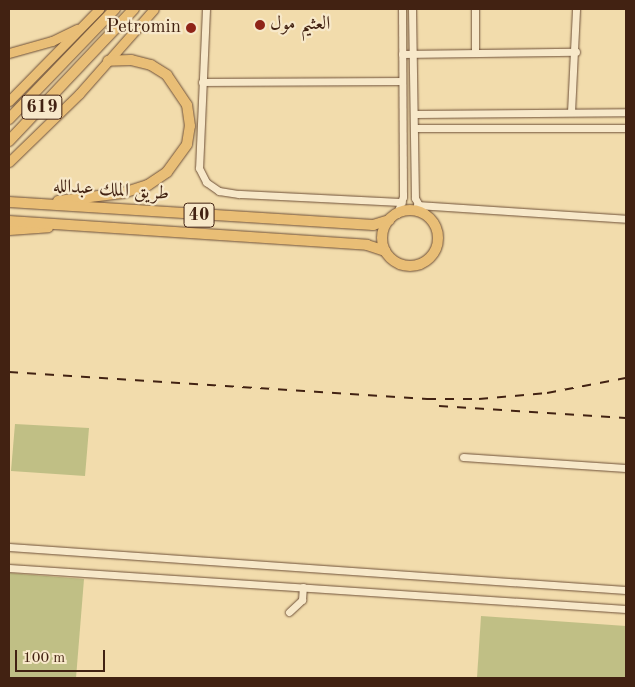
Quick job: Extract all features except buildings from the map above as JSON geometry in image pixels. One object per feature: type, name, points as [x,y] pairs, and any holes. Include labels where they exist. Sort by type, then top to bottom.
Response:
[{"type":"highway","name":"619","points":[[9,119],[114,9]]},
{"type":"highway","name":"619","points":[[9,142],[76,73],[134,9]]},
{"type":"highway","points":[[45,204],[88,195],[123,193],[148,185],[167,172],[187,144],[190,126],[187,105],[166,75],[151,65],[131,60],[108,61]]},
{"type":"highway","name":"طريق الملك عبدالله","points":[[9,202],[374,225],[393,217]]},
{"type":"highway","points":[[413,211],[424,214],[432,222],[438,236],[431,257],[417,265],[406,266],[396,262],[385,251],[382,235],[393,217],[413,211]]},
{"type":"highway","name":"طريق الملك عبدالله","points":[[9,221],[367,245],[385,251]]},
{"type":"main road","points":[[9,101],[99,9]]},
{"type":"main road","points":[[9,162],[108,61],[154,9]]},
{"type":"main road","points":[[9,53],[52,41],[82,27]]},
{"type":"main road","points":[[9,230],[61,224]]},
{"type":"street","points":[[206,9],[199,168],[206,182],[219,191],[402,202]]},
{"type":"street","points":[[393,217],[402,202],[402,9]]},
{"type":"street","points":[[412,9],[417,204],[424,214]]},
{"type":"street","points":[[475,9],[475,52]]},
{"type":"street","points":[[571,112],[576,52],[576,9]]},
{"type":"street","points":[[402,54],[576,52]]},
{"type":"street","points":[[202,82],[402,82]]},
{"type":"street","points":[[414,114],[626,112]]},
{"type":"street","points":[[414,128],[626,128]]},
{"type":"street","points":[[417,204],[626,219]]},
{"type":"street","points":[[463,457],[626,468]]},
{"type":"street","points":[[9,547],[626,590]]},
{"type":"street","points":[[9,568],[626,609]]},
{"type":"street","points":[[289,612],[302,600],[303,587]]},
{"type":"shaded area","points":[[15,424],[89,428],[85,476],[11,471]]},
{"type":"shaded area","points":[[9,573],[84,579],[76,678],[9,678]]},
{"type":"shaded area","points":[[481,616],[626,626],[626,678],[477,678]]},
{"type":"railway","points":[[9,372],[427,399],[479,399],[547,393],[626,378]]},
{"type":"railway","points":[[439,406],[626,418]]},
{"type":"place","name":"العثيم مول","points":[[260,25]]},
{"type":"place","name":"Petromin","points":[[191,28]]}]
